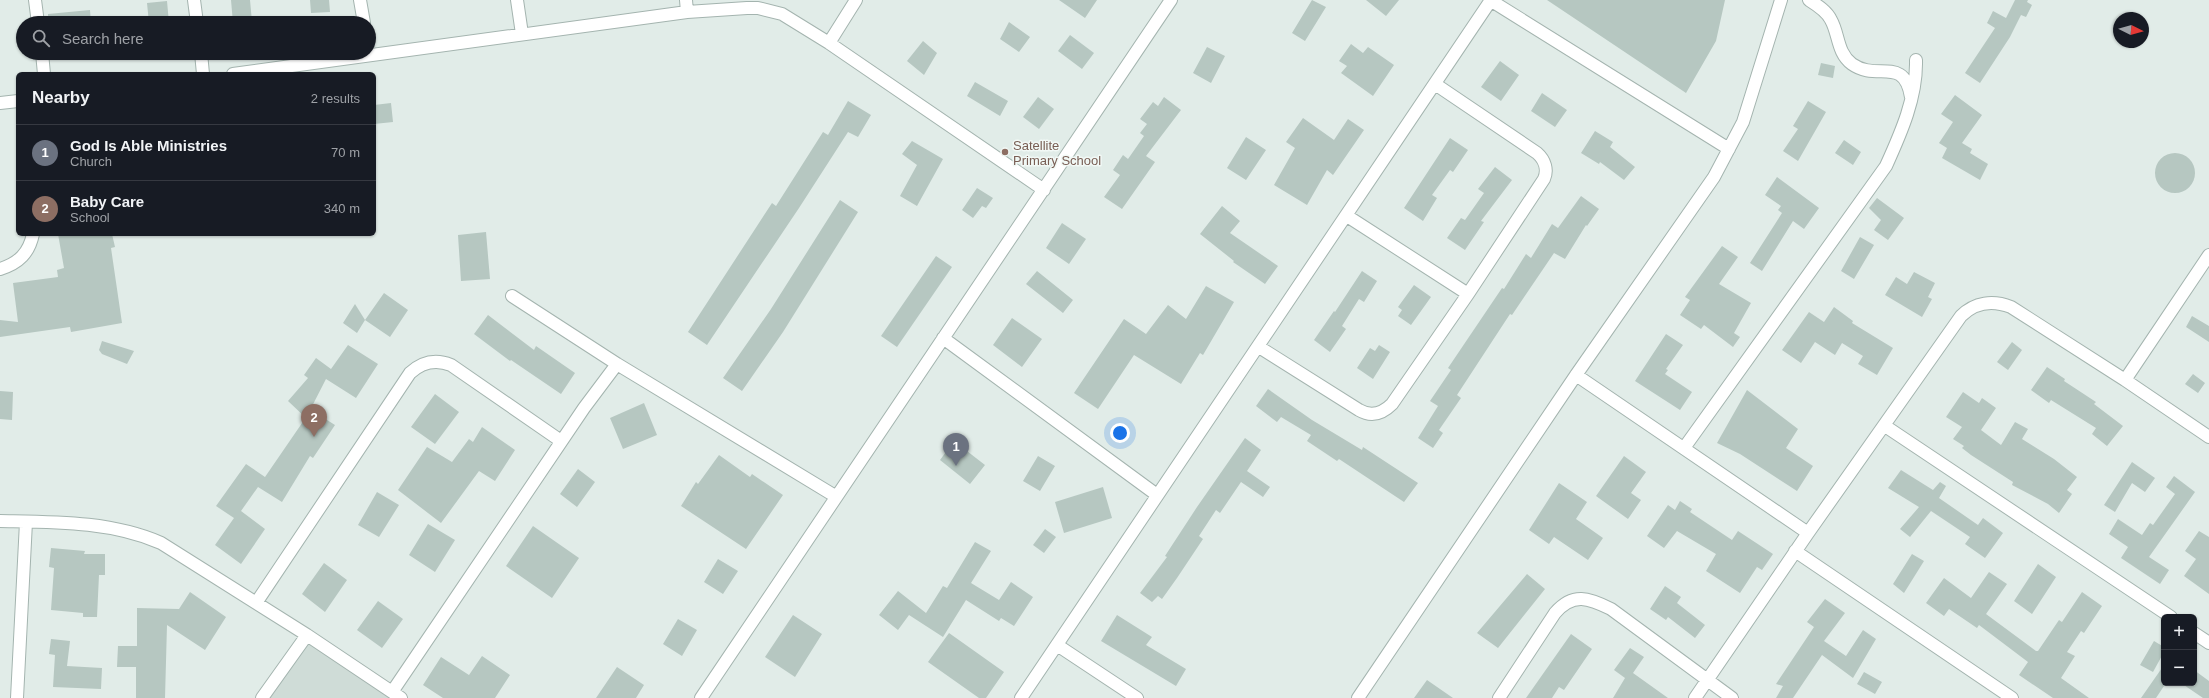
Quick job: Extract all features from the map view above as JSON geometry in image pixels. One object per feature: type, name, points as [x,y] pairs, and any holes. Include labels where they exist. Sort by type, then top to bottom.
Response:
[{"type":"street","points":[[35,0],[37,16]]},
{"type":"street","points":[[194,0],[196,16]]},
{"type":"street","points":[[360,0],[363,16]]},
{"type":"street","points":[[517,0],[522,34]]},
{"type":"street","points":[[829,43],[856,0]]},
{"type":"street","points":[[701,698],[1171,0]]},
{"type":"street","points":[[1022,698],[1491,0],[1729,149]]},
{"type":"street","points":[[1358,698],[1576,375],[1714,177],[1743,122],[1781,0]]},
{"type":"street","points":[[1809,0],[1820,7],[1831,20],[1842,54],[1851,64],[1864,70],[1901,74],[1906,79],[1912,98]]},
{"type":"street","points":[[376,53],[522,34],[686,6],[769,10],[782,14],[829,43],[1044,190]]},
{"type":"street","points":[[43,60],[44,72]]},
{"type":"street","points":[[202,60],[203,72]]},
{"type":"street","points":[[246,72],[328,60]]},
{"type":"street","points":[[1684,448],[1873,188],[1886,166],[1899,138],[1916,85],[1916,60]]},
{"type":"street","points":[[1259,347],[1364,412],[1378,413],[1392,404],[1468,294],[1544,179],[1545,166],[1541,157],[1537,153],[1435,84]]},
{"type":"street","points":[[0,103],[16,101]]},
{"type":"street","points":[[1347,216],[1468,294]]},
{"type":"street","points":[[0,269],[13,265],[24,256],[30,247],[33,236]]},
{"type":"street","points":[[2125,380],[2209,255]]},
{"type":"street","points":[[512,296],[617,364],[836,496]]},
{"type":"street","points":[[1695,698],[1795,551],[1885,426],[1961,316],[1980,304],[1995,303],[2011,307],[2125,380],[2209,438]]},
{"type":"street","points":[[943,338],[1157,495]]},
{"type":"street","points":[[256,603],[410,373],[420,365],[433,362],[451,365],[561,440]]},
{"type":"street","points":[[0,521],[118,528],[139,533],[161,543],[307,635],[396,695],[561,440],[617,364]]},
{"type":"street","points":[[1576,375],[1808,533]]},
{"type":"street","points":[[1885,426],[2167,614]]},
{"type":"street","points":[[17,698],[26,522]]},
{"type":"street","points":[[1795,551],[2012,698]]},
{"type":"street","points":[[1499,698],[1555,613],[1567,602],[1580,599],[1591,600],[1611,610],[1732,698]]},
{"type":"street","points":[[262,698],[307,635]]},
{"type":"street","points":[[2197,635],[2209,643]]},
{"type":"street","points":[[1057,645],[1137,698]]},
{"type":"shaded area","points":[[307,635],[401,698],[262,698]]},
{"type":"building","points":[[231,0],[250,0],[251,16],[232,16]]},
{"type":"building","points":[[310,0],[329,0],[330,12],[311,13]]},
{"type":"building","points":[[1059,0],[1097,0],[1085,18]]},
{"type":"building","points":[[1312,0],[1326,7],[1305,41],[1292,33]]},
{"type":"building","points":[[1366,0],[1399,0],[1386,16]]},
{"type":"building","points":[[1547,0],[1725,0],[1716,41],[1686,93]]},
{"type":"building","points":[[2015,0],[2028,0],[2027,2],[2032,5],[2026,17],[2021,15],[2010,37],[1980,83],[1965,73],[1995,28],[1987,23],[1993,11],[2006,18]]},
{"type":"building","points":[[167,1],[168,16],[148,16],[147,3]]},
{"type":"building","points":[[90,10],[90,16],[48,16],[48,14]]},
{"type":"building","points":[[1009,22],[1030,37],[1019,52],[1000,39]]},
{"type":"building","points":[[1070,35],[1094,53],[1082,69],[1058,51]]},
{"type":"building","points":[[923,41],[937,53],[924,75],[907,61]]},
{"type":"building","points":[[1351,44],[1363,53],[1368,47],[1394,65],[1373,96],[1341,73],[1347,66],[1339,61]]},
{"type":"building","points":[[1207,47],[1225,56],[1211,83],[1193,73]]},
{"type":"building","points":[[1500,61],[1519,75],[1501,101],[1481,87]]},
{"type":"building","points":[[1821,63],[1835,66],[1833,78],[1818,75]]},
{"type":"building","points":[[975,82],[1008,101],[1000,116],[967,96]]},
{"type":"building","points":[[1542,93],[1567,110],[1555,127],[1531,111]]},
{"type":"building","points":[[1955,95],[1982,115],[1962,143],[1972,149],[1970,153],[1988,164],[1980,180],[1942,158],[1947,148],[1939,143],[1953,122],[1941,114]]},
{"type":"building","points":[[1038,97],[1054,109],[1039,129],[1023,117]]},
{"type":"building","points":[[1164,97],[1181,110],[1146,156],[1155,162],[1122,209],[1104,197],[1120,175],[1113,170],[1123,155],[1128,159],[1144,136],[1140,133],[1147,124],[1140,119],[1153,102],[1158,106]]},
{"type":"building","points":[[848,101],[871,115],[858,137],[848,132],[707,345],[688,332],[772,203],[776,206],[823,132],[828,135]]},
{"type":"building","points":[[1808,101],[1826,112],[1798,161],[1783,151],[1798,129],[1793,126]]},
{"type":"building","points":[[391,103],[393,122],[376,124],[376,105]]},
{"type":"building","points":[[1303,118],[1334,140],[1348,119],[1364,130],[1333,175],[1327,170],[1307,205],[1274,185],[1295,148],[1286,142]]},
{"type":"building","points":[[1595,131],[1613,142],[1610,147],[1635,167],[1624,180],[1600,162],[1599,164],[1581,153]]},
{"type":"building","points":[[1246,137],[1266,150],[1246,180],[1227,168]]},
{"type":"building","points":[[1450,138],[1468,150],[1453,172],[1450,170],[1432,195],[1437,198],[1423,221],[1404,208]]},
{"type":"building","points":[[1844,140],[1861,152],[1853,165],[1835,153]]},
{"type":"building","points":[[912,141],[943,159],[917,206],[900,196],[917,165],[902,154]]},
{"type":"building","points":[[2171,153],[2179,153],[2186,156],[2192,162],[2195,173],[2192,184],[2186,190],[2179,193],[2171,193],[2164,190],[2158,184],[2155,177],[2155,169],[2158,162],[2164,156]]},
{"type":"building","points":[[1495,167],[1512,180],[1481,221],[1484,222],[1465,250],[1447,238],[1461,218],[1465,220],[1484,193],[1478,189]]},
{"type":"building","points":[[1777,177],[1819,208],[1804,229],[1793,221],[1762,271],[1750,263],[1782,213],[1778,210],[1781,206],[1765,195]]},
{"type":"building","points":[[977,188],[993,198],[986,208],[982,206],[973,218],[962,210]]},
{"type":"building","points":[[1581,196],[1599,209],[1587,226],[1586,225],[1565,259],[1554,253],[1512,315],[1510,314],[1457,395],[1461,398],[1439,430],[1443,433],[1433,448],[1418,438],[1438,406],[1430,401],[1451,370],[1448,368],[1502,288],[1504,289],[1526,254],[1531,258],[1552,224],[1558,228]]},
{"type":"building","points":[[1877,198],[1904,218],[1888,240],[1874,230],[1881,220],[1869,208]]},
{"type":"building","points":[[840,200],[858,212],[783,332],[742,391],[723,378],[771,309]]},
{"type":"building","points":[[1222,206],[1240,221],[1230,233],[1278,266],[1265,284],[1233,262],[1234,261],[1200,234]]},
{"type":"building","points":[[1062,223],[1086,239],[1069,264],[1046,248]]},
{"type":"building","points":[[486,232],[490,279],[461,281],[458,235]]},
{"type":"building","points":[[58,236],[112,236],[115,247],[111,248],[122,323],[71,332],[70,327],[0,337],[0,320],[18,322],[13,283],[58,277],[57,270],[64,268]]},
{"type":"building","points":[[1860,237],[1874,245],[1854,279],[1841,271]]},
{"type":"building","points":[[1722,246],[1738,257],[1719,284],[1751,303],[1734,333],[1740,337],[1733,347],[1704,325],[1701,329],[1680,315],[1690,300],[1685,297]]},
{"type":"building","points":[[936,256],[952,267],[897,347],[881,336]]},
{"type":"building","points":[[1037,271],[1073,300],[1063,313],[1026,284]]},
{"type":"building","points":[[1362,271],[1377,281],[1364,302],[1359,299],[1342,326],[1346,329],[1330,352],[1314,340],[1334,311],[1335,312]]},
{"type":"building","points":[[1914,272],[1935,283],[1928,297],[1932,299],[1922,317],[1885,295],[1896,277],[1907,284]]},
{"type":"building","points":[[1414,285],[1431,297],[1411,325],[1398,316],[1402,310],[1398,307]]},
{"type":"building","points":[[1206,286],[1234,302],[1203,355],[1200,353],[1181,384],[1134,355],[1098,409],[1074,393],[1124,319],[1146,334],[1168,305],[1186,319]]},
{"type":"building","points":[[384,293],[408,310],[390,337],[365,320]]},
{"type":"building","points":[[355,304],[365,320],[357,333],[343,323]]},
{"type":"building","points":[[1834,307],[1853,321],[1852,323],[1893,348],[1877,375],[1858,364],[1863,356],[1842,343],[1835,355],[1815,342],[1801,363],[1782,350],[1809,312],[1824,322]]},
{"type":"building","points":[[488,315],[534,350],[536,346],[575,373],[561,394],[511,360],[510,361],[474,334]]},
{"type":"building","points":[[2192,316],[2209,326],[2209,342],[2186,327]]},
{"type":"building","points":[[1012,318],[1042,339],[1022,367],[993,345]]},
{"type":"building","points":[[1666,334],[1683,345],[1666,369],[1668,370],[1665,374],[1692,392],[1680,410],[1635,381]]},
{"type":"building","points":[[102,341],[134,351],[127,364],[102,354],[99,350]]},
{"type":"building","points":[[2012,342],[2022,350],[2008,370],[1997,362]]},
{"type":"building","points":[[348,345],[378,364],[356,398],[326,379],[306,418],[288,401],[308,378],[304,375],[316,358],[331,369]]},
{"type":"building","points":[[1379,345],[1390,352],[1373,379],[1357,368],[1370,348],[1375,351]]},
{"type":"building","points":[[2047,367],[2065,379],[2064,381],[2096,402],[2094,404],[2123,426],[2107,446],[2092,434],[2096,428],[2051,400],[2049,403],[2031,390]]},
{"type":"building","points":[[2193,374],[2205,383],[2198,393],[2185,384]]},
{"type":"building","points":[[1268,389],[1312,420],[1362,450],[1363,447],[1418,483],[1404,502],[1339,459],[1337,461],[1307,441],[1311,435],[1281,417],[1277,422],[1256,406]]},
{"type":"building","points":[[1747,390],[1798,429],[1786,448],[1813,466],[1797,491],[1740,454],[1717,443]]},
{"type":"building","points":[[0,391],[13,392],[12,420],[0,419]]},
{"type":"building","points":[[1963,392],[1979,403],[1982,398],[1996,408],[1981,430],[2001,445],[2015,422],[2028,429],[2022,439],[2054,459],[2077,477],[2067,490],[2072,494],[2059,513],[2048,504],[2012,485],[2013,482],[1971,455],[1962,448],[1964,446],[1953,439],[1962,427],[1946,417]]},
{"type":"building","points":[[435,394],[459,412],[435,444],[411,427]]},
{"type":"building","points":[[644,403],[657,435],[623,449],[610,418]]},
{"type":"building","points":[[311,410],[335,425],[313,458],[310,456],[282,502],[258,487],[241,511],[265,529],[241,564],[215,545],[234,518],[216,506],[246,464],[265,477]]},
{"type":"building","points":[[482,427],[515,450],[495,481],[479,471],[441,523],[398,490],[427,447],[452,462],[469,439],[473,442]]},
{"type":"building","points":[[1245,438],[1261,450],[1247,471],[1270,487],[1263,497],[1241,482],[1220,513],[1216,510],[1199,536],[1203,539],[1162,599],[1158,596],[1152,602],[1140,593],[1167,557],[1165,556],[1197,507]]},
{"type":"building","points":[[954,441],[985,465],[970,484],[940,460]]},
{"type":"building","points":[[719,455],[750,477],[752,474],[783,495],[746,549],[681,506],[696,482],[698,484]]},
{"type":"building","points":[[1038,456],[1055,466],[1040,491],[1023,481]]},
{"type":"building","points":[[1624,456],[1646,472],[1631,493],[1641,500],[1628,519],[1596,496]]},
{"type":"building","points":[[2132,462],[2155,478],[2145,492],[2132,483],[2115,512],[2104,505]]},
{"type":"building","points":[[578,469],[595,482],[577,507],[560,494]]},
{"type":"building","points":[[1901,470],[1933,490],[1940,482],[1946,486],[1939,498],[1978,525],[1983,518],[2003,533],[1985,558],[1965,544],[1970,537],[1931,511],[1910,537],[1900,529],[1919,507],[1888,488]]},
{"type":"building","points":[[2174,476],[2195,492],[2149,557],[2169,570],[2160,584],[2121,558],[2128,547],[2109,534],[2118,519],[2142,535],[2150,523],[2153,525],[2175,494],[2166,487]]},
{"type":"building","points":[[1559,483],[1587,502],[1576,519],[1603,538],[1588,560],[1554,537],[1549,544],[1529,530]]},
{"type":"building","points":[[1103,487],[1112,518],[1064,533],[1055,502]]},
{"type":"building","points":[[377,492],[399,505],[379,537],[358,525]]},
{"type":"building","points":[[1680,501],[1692,509],[1690,512],[1732,540],[1738,531],[1773,554],[1762,570],[1757,567],[1740,593],[1706,571],[1716,554],[1677,531],[1664,548],[1647,536],[1668,505],[1675,510]]},
{"type":"building","points":[[428,524],[455,540],[435,572],[409,555]]},
{"type":"building","points":[[533,526],[579,558],[552,598],[506,566]]},
{"type":"building","points":[[1045,529],[1056,537],[1044,553],[1033,545]]},
{"type":"building","points":[[2199,531],[2209,537],[2209,594],[2184,576],[2196,559],[2185,551]]},
{"type":"building","points":[[975,542],[991,551],[971,583],[999,600],[1011,582],[1033,597],[1014,626],[1001,618],[999,621],[966,600],[943,637],[909,615],[898,630],[879,615],[898,591],[926,613],[943,586],[947,588]]},
{"type":"building","points":[[51,548],[85,551],[84,554],[105,554],[105,575],[99,575],[97,617],[83,617],[83,613],[51,610],[54,568],[49,567]]},
{"type":"building","points":[[1912,554],[1924,561],[1904,593],[1893,584]]},
{"type":"building","points":[[718,559],[738,571],[723,594],[704,582]]},
{"type":"building","points":[[324,563],[347,580],[325,612],[302,594]]},
{"type":"building","points":[[2038,564],[2056,577],[2032,614],[2014,601]]},
{"type":"building","points":[[1989,572],[2007,584],[1986,614],[2036,651],[2038,651],[2059,620],[2062,622],[2082,592],[2102,606],[2084,633],[2081,631],[2067,652],[2075,656],[2061,678],[2089,698],[2053,698],[2019,675],[2028,662],[1979,625],[1977,628],[1949,609],[1944,616],[1926,603],[1944,578],[1971,598]]},
{"type":"building","points":[[1527,574],[1545,589],[1498,648],[1477,633]]},
{"type":"building","points":[[1665,586],[1681,597],[1677,603],[1705,625],[1695,638],[1668,617],[1666,620],[1650,609]]},
{"type":"building","points":[[190,592],[226,617],[205,650],[167,625],[165,698],[136,698],[136,667],[117,667],[118,646],[137,646],[137,608],[179,609]]},
{"type":"building","points":[[1825,599],[1845,613],[1824,641],[1846,656],[1863,630],[1876,639],[1853,678],[1822,655],[1793,698],[1776,698],[1783,686],[1776,684],[1814,627],[1807,622]]},
{"type":"building","points":[[378,601],[403,619],[382,648],[357,630]]},
{"type":"building","points":[[793,615],[822,634],[795,677],[765,657]]},
{"type":"building","points":[[1117,615],[1152,637],[1146,645],[1186,669],[1176,686],[1101,641]]},
{"type":"building","points":[[678,619],[697,630],[682,656],[663,644]]},
{"type":"building","points":[[949,633],[1004,672],[986,698],[979,698],[928,662]]},
{"type":"building","points":[[1571,634],[1592,649],[1564,690],[1559,687],[1552,698],[1526,698]]},
{"type":"building","points":[[51,639],[70,641],[67,666],[102,668],[101,689],[53,687],[55,655],[49,654]]},
{"type":"building","points":[[2154,641],[2161,645],[2161,657],[2153,672],[2140,665]]},
{"type":"building","points":[[1630,648],[1644,657],[1633,673],[1668,698],[1613,698],[1625,678],[1614,670]]},
{"type":"building","points":[[482,656],[510,675],[495,698],[443,698],[423,685],[441,657],[469,675]]},
{"type":"building","points":[[617,667],[644,685],[636,698],[596,698]]},
{"type":"building","points":[[2161,669],[2161,686],[2164,686],[2156,698],[2141,698]]},
{"type":"building","points":[[1864,672],[1882,682],[1875,694],[1857,684]]},
{"type":"building","points":[[2197,672],[2209,681],[2209,698],[2203,698],[2185,686],[2197,686]]},
{"type":"building","points":[[1427,680],[1453,698],[1414,698]]},
{"type":"place","name":"Satellite Primary School","points":[[1005,152]]},
{"type":"place","name":"Baby Care","points":[[314,437]]},
{"type":"place","name":"God Is Able Ministries","points":[[956,466]]}]
